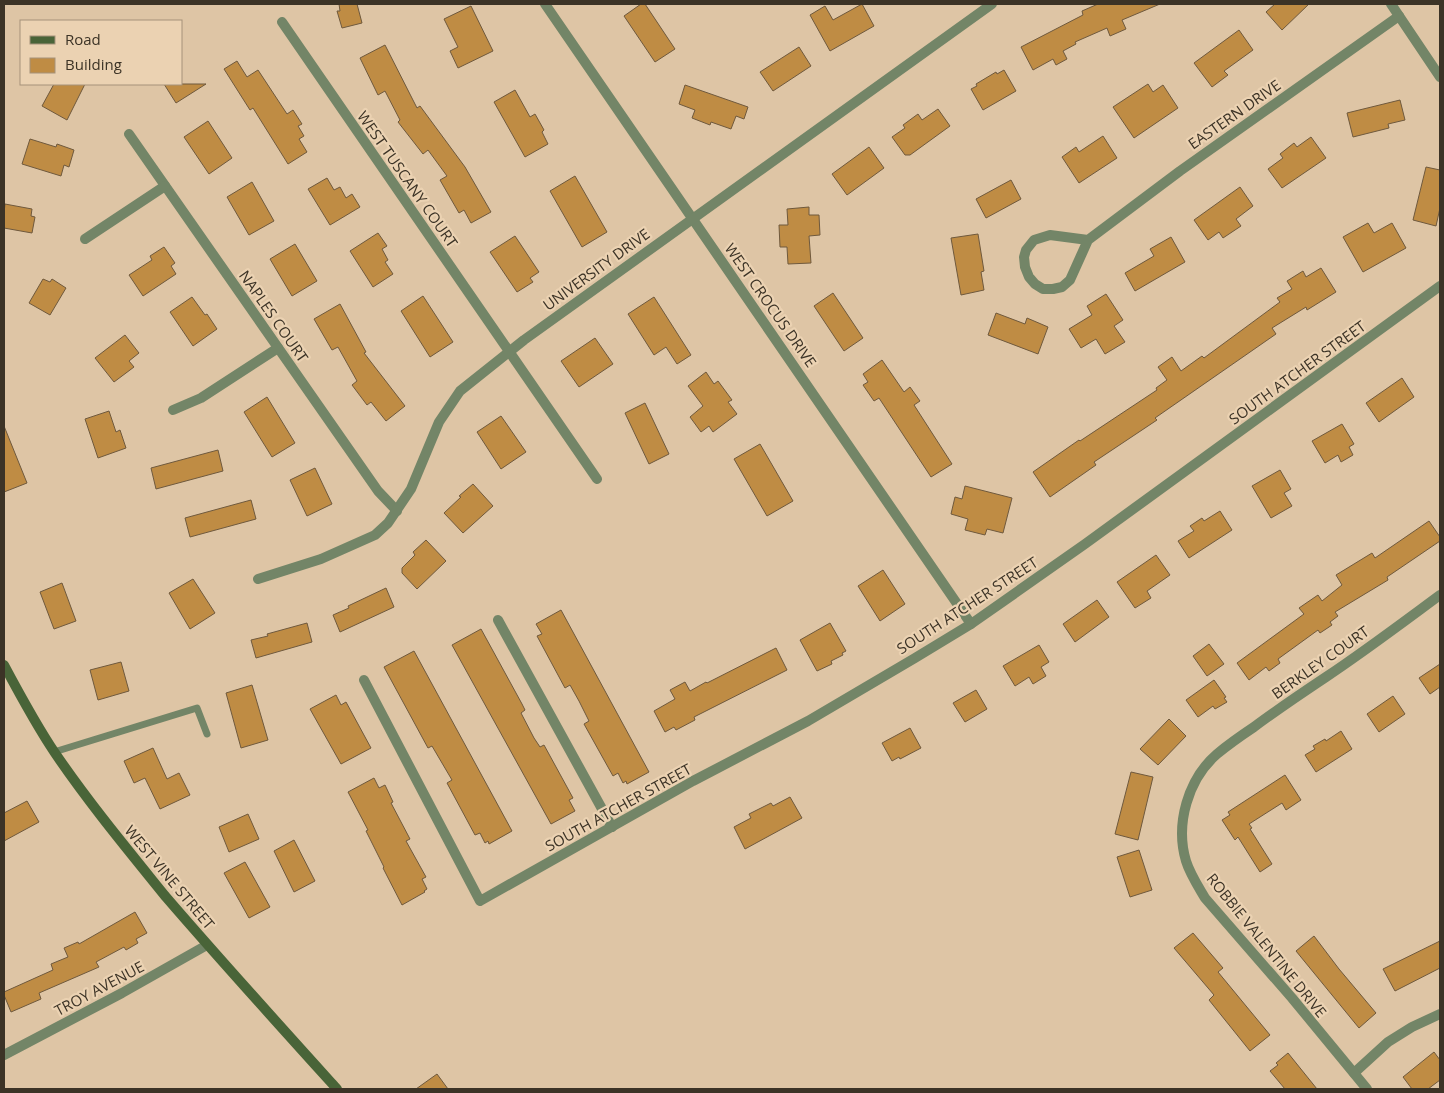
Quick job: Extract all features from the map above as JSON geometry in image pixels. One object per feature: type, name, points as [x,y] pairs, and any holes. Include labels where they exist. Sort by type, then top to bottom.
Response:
[{"type":"main road","name":"WEST VINE STREET","points":[[4,665],[22,700],[54,752],[130,853],[207,945],[338,1089]]},
{"type":"street","name":"WEST CROCUS DRIVE","points":[[545,4],[971,624]]},
{"type":"street","name":"UNIVERSITY DRIVE","points":[[258,579],[321,559],[375,535],[388,523],[411,489],[439,422],[460,391],[532,334],[992,4]]},
{"type":"street","points":[[1391,4],[1440,77]]},
{"type":"street","name":"EASTERN DRIVE","points":[[1088,240],[1050,235],[1034,240],[1026,250],[1024,257],[1028,276],[1043,289],[1062,287],[1070,280],[1088,240],[1180,171],[1399,16]]},
{"type":"street","name":"WEST TUSCANY COURT","points":[[282,22],[597,480]]},
{"type":"street","name":"NAPLES COURT","points":[[129,134],[378,491],[397,511]]},
{"type":"street","points":[[85,239],[165,186]]},
{"type":"street","name":"SOUTH ATCHER STREET","points":[[364,680],[480,901],[693,781],[808,721],[971,624],[1440,286]]},
{"type":"street","points":[[173,410],[201,398],[278,348]]},
{"type":"street","name":"BERKLEY COURT","points":[[1217,754],[1276,710],[1328,676],[1440,595]]},
{"type":"street","points":[[498,620],[612,827]]},
{"type":"street","name":"ROBBIE VALENTINE DRIVE","points":[[1217,754],[1191,791],[1185,807],[1182,824],[1182,842],[1186,861],[1194,880],[1205,898],[1292,998],[1366,1089]]},
{"type":"street","name":"TROY AVENUE","points":[[4,1055],[122,993],[207,945]]},
{"type":"street","points":[[1354,1073],[1388,1042],[1412,1027],[1440,1014]]},
{"type":"lane","points":[[54,752],[197,708],[207,734]]},
{"type":"building","points":[[339,4],[357,4],[362,23],[342,28],[337,11],[340,11]]},
{"type":"building","points":[[641,4],[645,4],[675,49],[655,62],[624,16]]},
{"type":"building","points":[[862,4],[874,26],[830,51],[810,15],[825,6],[833,20]]},
{"type":"building","points":[[1098,4],[1160,4],[1122,20],[1126,29],[1110,36],[1107,28],[1075,42],[1076,44],[1063,51],[1067,59],[1056,65],[1053,59],[1033,70],[1021,47],[1083,15],[1082,11]]},
{"type":"building","points":[[1275,4],[1309,4],[1282,30],[1266,12]]},
{"type":"building","points":[[471,6],[493,51],[458,68],[450,51],[458,47],[444,19]]},
{"type":"building","points":[[1239,30],[1253,50],[1224,71],[1228,75],[1212,87],[1194,63]]},
{"type":"building","points":[[385,45],[417,108],[420,106],[465,167],[491,212],[471,223],[464,210],[459,213],[440,180],[447,176],[428,150],[423,154],[398,122],[400,120],[385,91],[378,95],[360,58]]},
{"type":"building","points":[[799,47],[811,66],[773,91],[760,72]]},
{"type":"building","points":[[237,61],[247,77],[258,70],[287,114],[293,110],[302,124],[298,126],[304,136],[299,139],[307,152],[288,164],[253,108],[250,110],[224,69]]},
{"type":"building","points":[[1004,70],[1016,91],[983,110],[971,89],[996,72],[997,74]]},
{"type":"building","points":[[206,84],[176,103],[165,85]]},
{"type":"building","points":[[1148,84],[1153,92],[1163,85],[1178,108],[1134,138],[1113,107]]},
{"type":"building","points":[[53,85],[84,85],[67,120],[42,106]]},
{"type":"building","points":[[685,85],[748,107],[744,119],[736,116],[731,129],[711,122],[710,125],[692,118],[695,110],[679,104]]},
{"type":"building","points":[[515,90],[530,117],[535,114],[544,130],[542,132],[548,144],[525,157],[494,102]]},
{"type":"building","points":[[1400,100],[1405,120],[1388,124],[1389,128],[1353,137],[1347,113]]},
{"type":"building","points":[[938,109],[950,126],[910,155],[905,155],[892,137],[905,128],[903,125],[918,114],[922,120]]},
{"type":"building","points":[[208,121],[232,158],[209,174],[184,137]]},
{"type":"building","points":[[1103,136],[1117,158],[1079,183],[1062,157],[1076,147],[1079,152]]},
{"type":"building","points":[[1311,137],[1326,158],[1282,188],[1268,169],[1283,158],[1280,154],[1294,143],[1297,147]]},
{"type":"building","points":[[30,139],[56,147],[57,144],[74,150],[69,167],[64,165],[61,176],[22,164]]},
{"type":"building","points":[[869,147],[884,168],[847,195],[832,174]]},
{"type":"building","points":[[1426,167],[1440,170],[1440,208],[1436,226],[1413,220]]},
{"type":"building","points":[[575,176],[607,232],[582,247],[550,191]]},
{"type":"building","points":[[327,178],[334,190],[340,187],[346,198],[352,194],[360,207],[330,225],[308,189]]},
{"type":"building","points":[[1011,180],[1021,199],[986,218],[976,199]]},
{"type":"building","points":[[252,182],[274,221],[249,235],[227,197]]},
{"type":"building","points":[[1240,187],[1253,206],[1236,219],[1241,226],[1223,238],[1219,232],[1208,240],[1194,220]]},
{"type":"building","points":[[5,204],[32,209],[31,216],[35,217],[32,233],[4,228]]},
{"type":"building","points":[[809,207],[809,215],[819,215],[820,235],[809,236],[811,263],[788,264],[787,247],[780,247],[779,225],[788,225],[787,209]]},
{"type":"building","points":[[1368,223],[1374,233],[1392,223],[1406,248],[1363,272],[1343,237]]},
{"type":"building","points":[[378,233],[387,246],[382,249],[388,260],[385,262],[393,274],[373,287],[350,251]]},
{"type":"building","points":[[978,234],[984,271],[981,272],[984,290],[961,295],[951,238]]},
{"type":"building","points":[[515,236],[539,272],[530,278],[533,282],[517,292],[490,252]]},
{"type":"building","points":[[1171,237],[1185,262],[1135,291],[1125,273],[1154,256],[1150,249]]},
{"type":"building","points":[[295,244],[317,281],[292,296],[270,259]]},
{"type":"building","points":[[164,247],[175,263],[171,266],[176,274],[143,296],[129,275],[152,260],[150,256]]},
{"type":"building","points":[[1321,268],[1336,292],[1307,310],[1306,307],[1272,328],[1276,334],[1155,418],[1157,420],[1094,462],[1096,465],[1050,497],[1033,472],[1157,390],[1156,388],[1167,380],[1158,367],[1172,357],[1181,371],[1202,356],[1204,358],[1280,302],[1277,298],[1292,289],[1287,281],[1303,271],[1306,277]]},
{"type":"building","points":[[43,279],[50,282],[52,279],[66,288],[50,315],[29,303]]},
{"type":"building","points":[[833,293],[863,338],[844,351],[814,306]]},
{"type":"building","points":[[1106,294],[1123,320],[1114,326],[1125,342],[1105,354],[1096,339],[1081,348],[1069,329],[1092,315],[1087,306]]},
{"type":"building","points":[[423,296],[453,342],[430,357],[401,311]]},
{"type":"building","points":[[192,297],[217,329],[193,346],[170,312]]},
{"type":"building","points":[[654,297],[691,355],[677,364],[666,347],[654,355],[628,314]]},
{"type":"building","points":[[340,304],[366,352],[364,353],[405,406],[386,421],[371,402],[367,405],[352,385],[357,381],[338,347],[332,350],[314,319]]},
{"type":"building","points":[[996,313],[1025,324],[1027,318],[1048,327],[1038,354],[988,335]]},
{"type":"building","points":[[125,335],[139,353],[129,361],[134,367],[114,382],[95,358]]},
{"type":"building","points":[[595,338],[613,364],[579,387],[561,361]]},
{"type":"building","points":[[882,360],[904,392],[910,387],[920,401],[914,405],[952,464],[931,477],[879,398],[874,401],[863,385],[868,382],[863,374]]},
{"type":"building","points":[[706,372],[714,384],[718,381],[732,400],[728,402],[737,414],[713,432],[709,426],[701,432],[690,417],[703,406],[688,386]]},
{"type":"building","points":[[1402,378],[1414,397],[1379,422],[1366,403]]},
{"type":"building","points":[[267,397],[295,443],[272,457],[244,412]]},
{"type":"building","points":[[645,403],[669,454],[649,464],[625,413]]},
{"type":"building","points":[[109,411],[116,432],[120,430],[126,448],[98,458],[85,419]]},
{"type":"building","points":[[501,416],[526,452],[501,469],[477,432]]},
{"type":"building","points":[[1342,424],[1354,444],[1349,447],[1353,455],[1341,462],[1338,455],[1325,463],[1312,441]]},
{"type":"building","points":[[4,426],[27,483],[4,492]]},
{"type":"building","points":[[760,444],[793,501],[767,516],[734,459]]},
{"type":"building","points":[[218,450],[223,471],[156,489],[151,468]]},
{"type":"building","points":[[315,468],[332,504],[307,516],[290,480]]},
{"type":"building","points":[[1280,470],[1291,489],[1284,493],[1292,506],[1271,518],[1252,486]]},
{"type":"building","points":[[473,484],[493,506],[463,533],[444,513]]},
{"type":"building","points":[[965,486],[1012,498],[1003,533],[987,529],[985,535],[965,530],[968,519],[951,514],[955,497],[962,499]]},
{"type":"building","points":[[251,500],[256,519],[190,537],[185,518]]},
{"type":"building","points":[[1220,511],[1232,530],[1189,558],[1178,541],[1194,531],[1190,526],[1202,518],[1204,521]]},
{"type":"building","points":[[1429,521],[1440,537],[1440,541],[1387,577],[1388,580],[1335,612],[1338,616],[1330,622],[1332,625],[1320,633],[1318,630],[1278,659],[1280,663],[1269,671],[1266,667],[1249,680],[1237,663],[1304,614],[1299,608],[1318,595],[1322,601],[1342,585],[1336,575],[1372,553],[1375,558]]},
{"type":"building","points":[[426,540],[446,561],[417,589],[402,573],[402,568],[415,555],[413,552]]},
{"type":"building","points":[[1156,555],[1170,575],[1147,591],[1151,598],[1135,608],[1117,582]]},
{"type":"building","points":[[883,570],[905,604],[880,621],[858,586]]},
{"type":"building","points":[[193,579],[215,613],[190,629],[169,593]]},
{"type":"building","points":[[62,583],[76,621],[54,629],[40,592]]},
{"type":"building","points":[[386,588],[394,607],[340,632],[333,615]]},
{"type":"building","points":[[1097,600],[1109,617],[1075,642],[1063,624]]},
{"type":"building","points":[[561,610],[649,772],[627,784],[626,781],[623,783],[618,773],[613,776],[584,724],[589,721],[579,701],[570,685],[565,688],[537,636],[542,634],[536,624]]},
{"type":"building","points":[[307,623],[312,642],[256,658],[251,640]]},
{"type":"building","points":[[830,623],[846,651],[842,653],[843,655],[831,661],[832,664],[817,671],[800,640]]},
{"type":"building","points":[[481,629],[525,710],[521,713],[534,738],[540,747],[544,745],[573,798],[569,800],[575,811],[551,824],[452,645]]},
{"type":"building","points":[[1209,644],[1224,664],[1207,676],[1193,656]]},
{"type":"building","points":[[1039,645],[1049,662],[1041,667],[1046,676],[1033,684],[1029,677],[1015,686],[1003,666]]},
{"type":"building","points":[[776,648],[787,670],[694,717],[695,720],[676,730],[674,727],[665,732],[654,711],[675,699],[670,690],[685,682],[690,691]]},
{"type":"building","points":[[414,651],[512,831],[489,844],[488,841],[485,843],[480,833],[475,835],[447,783],[452,780],[432,746],[428,748],[384,667]]},
{"type":"building","points":[[121,662],[129,691],[98,700],[90,670]]},
{"type":"building","points":[[1440,664],[1440,687],[1430,694],[1419,678]]},
{"type":"building","points":[[1214,680],[1226,697],[1224,698],[1227,702],[1215,709],[1213,706],[1198,717],[1186,700]]},
{"type":"building","points":[[252,685],[268,740],[241,748],[226,693]]},
{"type":"building","points":[[976,690],[987,709],[965,722],[953,703]]},
{"type":"building","points":[[336,695],[341,705],[346,702],[371,748],[341,764],[310,709]]},
{"type":"building","points":[[1393,696],[1405,714],[1379,732],[1367,714]]},
{"type":"building","points":[[1169,719],[1186,736],[1158,765],[1140,749]]},
{"type":"building","points":[[910,728],[921,748],[892,761],[882,743]]},
{"type":"building","points":[[1341,731],[1352,749],[1316,772],[1305,755],[1315,749],[1313,746],[1325,739],[1326,741]]},
{"type":"building","points":[[153,748],[167,779],[179,773],[190,795],[160,809],[145,778],[134,783],[124,761]]},
{"type":"building","points":[[1131,772],[1153,777],[1138,840],[1115,834]]},
{"type":"building","points":[[1285,775],[1301,800],[1286,810],[1282,803],[1249,824],[1252,828],[1250,829],[1272,864],[1260,872],[1238,837],[1235,840],[1222,820],[1230,815],[1228,812]]},
{"type":"building","points":[[374,778],[379,788],[385,785],[393,802],[391,803],[410,839],[406,841],[426,877],[422,879],[427,889],[425,892],[402,905],[366,831],[368,830],[348,792]]},
{"type":"building","points":[[790,797],[802,818],[745,849],[734,827],[751,818],[749,814],[771,803],[773,806]]},
{"type":"building","points":[[27,801],[39,822],[4,841],[4,813]]},
{"type":"building","points":[[248,814],[259,839],[229,852],[219,827]]},
{"type":"building","points":[[294,840],[315,881],[294,892],[274,851]]},
{"type":"building","points":[[1139,850],[1152,890],[1130,897],[1117,857]]},
{"type":"building","points":[[245,862],[270,907],[249,918],[224,873]]},
{"type":"building","points":[[135,912],[147,933],[136,939],[138,943],[126,950],[124,947],[96,962],[99,967],[39,993],[41,999],[11,1012],[4,992],[53,970],[51,964],[68,957],[64,948],[78,942],[79,944]]},
{"type":"building","points":[[1193,933],[1223,968],[1218,972],[1270,1035],[1250,1051],[1209,1000],[1214,995],[1174,948]]},
{"type":"building","points":[[1314,936],[1376,1013],[1359,1028],[1296,951]]},
{"type":"building","points":[[1440,941],[1440,968],[1395,991],[1383,969]]},
{"type":"building","points":[[1434,1052],[1440,1060],[1440,1080],[1428,1089],[1412,1089],[1403,1077]]},
{"type":"building","points":[[1288,1053],[1317,1089],[1285,1089],[1270,1071]]},
{"type":"building","points":[[437,1074],[448,1089],[416,1089]]}]
